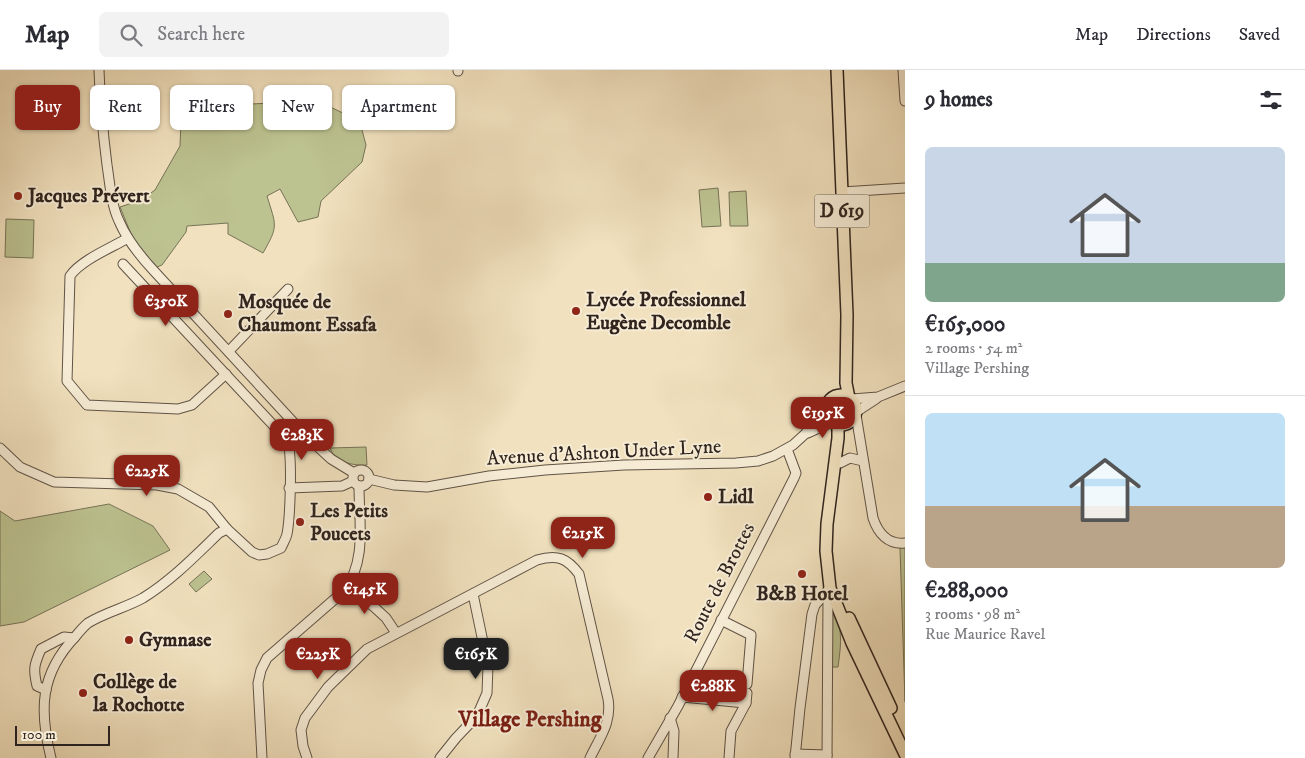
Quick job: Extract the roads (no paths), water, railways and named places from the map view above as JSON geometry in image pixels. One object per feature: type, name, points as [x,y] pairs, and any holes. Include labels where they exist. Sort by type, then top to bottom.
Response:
[{"type":"main road","name":"D 619","points":[[829,403],[839,382],[846,352],[847,315],[837,70]]},
{"type":"main road","points":[[846,352],[846,382],[851,398],[856,405],[846,420],[838,438],[827,524],[826,551],[830,588],[852,643],[905,754]]},
{"type":"main road","points":[[846,420],[828,417],[829,403],[839,395],[851,398]]},
{"type":"main road","points":[[846,420],[832,526],[832,549],[838,586],[844,606],[905,738]]},
{"type":"street","points":[[99,70],[100,108],[111,194],[116,215],[128,238],[149,266],[316,447],[342,466],[355,480],[367,484],[369,479]]},
{"type":"street","points":[[904,70],[905,101]]},
{"type":"street","points":[[842,192],[905,188]]},
{"type":"street","points":[[128,238],[79,266],[70,276],[67,382],[87,405],[178,409],[192,405],[226,374]]},
{"type":"street","points":[[0,448],[20,467],[54,482],[157,485],[178,489],[209,507],[227,529],[252,552],[259,555],[275,552],[280,548],[287,534],[290,446],[287,440],[123,264]]},
{"type":"street","points":[[229,351],[288,289]]},
{"type":"street","points":[[851,398],[878,397],[905,386]]},
{"type":"street","name":"Avenue d'Ashton Under Lyne","points":[[805,434],[846,420],[878,397]]},
{"type":"street","name":"Avenue d'Ashton Under Lyne","points":[[355,480],[359,469],[364,470],[368,474],[369,479],[394,485],[427,486],[489,476],[553,470],[624,465],[758,461],[787,449],[805,434],[829,403]]},
{"type":"street","points":[[846,420],[858,433],[875,524],[886,539],[891,542],[905,543]]},
{"type":"street","name":"Route de Brottes","points":[[648,758],[682,697],[794,478],[796,473],[787,449]]},
{"type":"street","points":[[840,463],[850,458],[863,461]]},
{"type":"street","points":[[289,488],[342,486],[355,480]]},
{"type":"street","points":[[262,758],[258,683],[261,670],[267,658],[347,587],[354,576],[358,562],[355,480]]},
{"type":"street","points":[[51,758],[45,734],[43,704],[49,675],[67,644],[86,624],[112,610],[118,610],[143,598],[170,580],[219,534],[227,529]]},
{"type":"street","points":[[307,758],[301,730],[305,718],[312,706],[328,687],[367,649],[548,556],[556,556],[572,564],[580,574],[610,711],[608,722],[590,758]]},
{"type":"street","points":[[347,587],[386,618],[396,633]]},
{"type":"street","points":[[830,588],[828,598],[828,757],[795,756],[812,614],[815,605],[830,588]]},
{"type":"street","points":[[440,758],[477,716],[487,693],[488,666],[473,594]]},
{"type":"street","points":[[721,620],[751,635],[746,703],[731,731],[729,758]]},
{"type":"street","points":[[46,690],[38,686],[35,677],[34,664],[40,649],[64,637],[74,638]]},
{"type":"street","points":[[682,697],[746,703]]},
{"type":"street","points":[[670,718],[674,731],[673,758]]},
{"type":"place","name":"Jacques Prévert","points":[[18,196]]},
{"type":"place","name":"Lycée Professionnel Eugène Decomble","points":[[576,311]]},
{"type":"place","name":"Mosquée de Chaumont Essafa","points":[[228,314]]},
{"type":"place","name":"Lidl","points":[[708,497]]},
{"type":"place","name":"Les Petits Poucets","points":[[300,522]]},
{"type":"place","name":"B&B Hotel","points":[[802,574]]},
{"type":"place","name":"Gymnase","points":[[129,640]]},
{"type":"place","name":"Collège de la Rochotte","points":[[83,693]]},
{"type":"district","name":"Village Pershing","points":[[530,719]]}]
